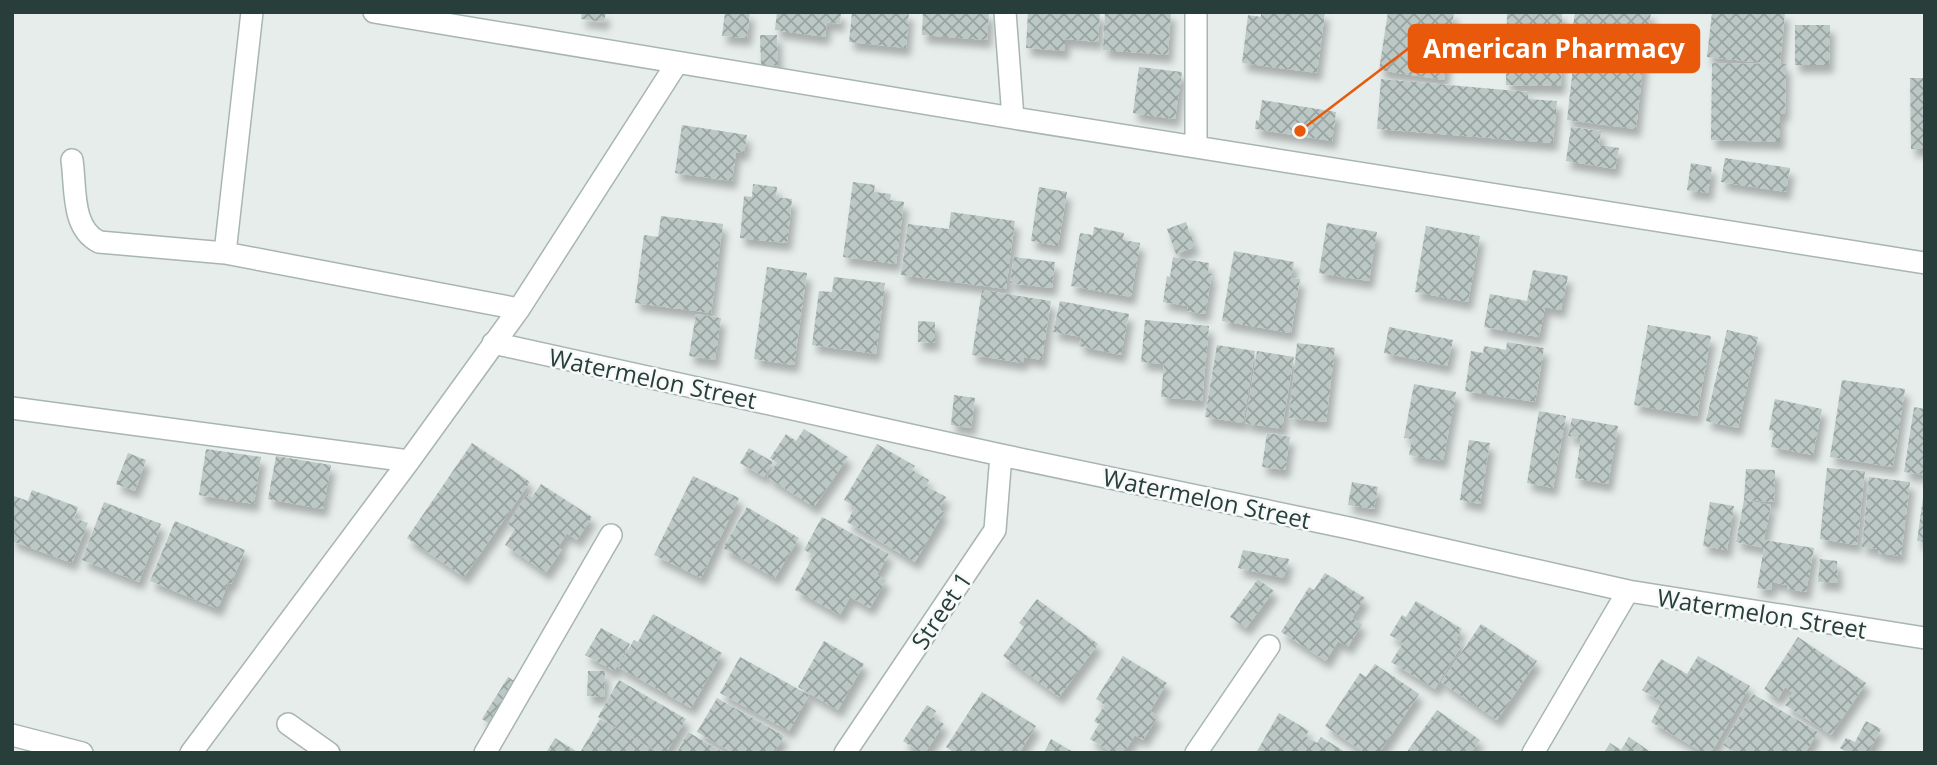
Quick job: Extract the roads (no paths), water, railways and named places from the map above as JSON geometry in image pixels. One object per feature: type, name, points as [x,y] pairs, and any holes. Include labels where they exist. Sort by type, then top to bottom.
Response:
[{"type":"street","points":[[225,253],[252,12]]},
{"type":"street","points":[[373,12],[1925,264]]},
{"type":"street","points":[[1005,12],[1013,118]]},
{"type":"street","points":[[1196,12],[1196,146]]},
{"type":"street","points":[[191,753],[519,309],[677,63]]},
{"type":"street","points":[[72,160],[80,224],[91,238],[99,242],[225,253],[519,309]]},
{"type":"street","name":"Watermelon Street","points":[[492,343],[1628,591],[1925,638]]},
{"type":"street","points":[[12,408],[408,461]]},
{"type":"street","name":"Street 1","points":[[845,753],[995,530],[1001,455]]},
{"type":"street","points":[[485,753],[611,535]]},
{"type":"street","points":[[1533,753],[1628,591]]},
{"type":"street","points":[[1196,753],[1269,646]]},
{"type":"street","points":[[288,724],[329,753]]},
{"type":"street","points":[[12,735],[82,753]]},
{"type":"place","name":"American Pharmacy","points":[[1300,131]]}]
